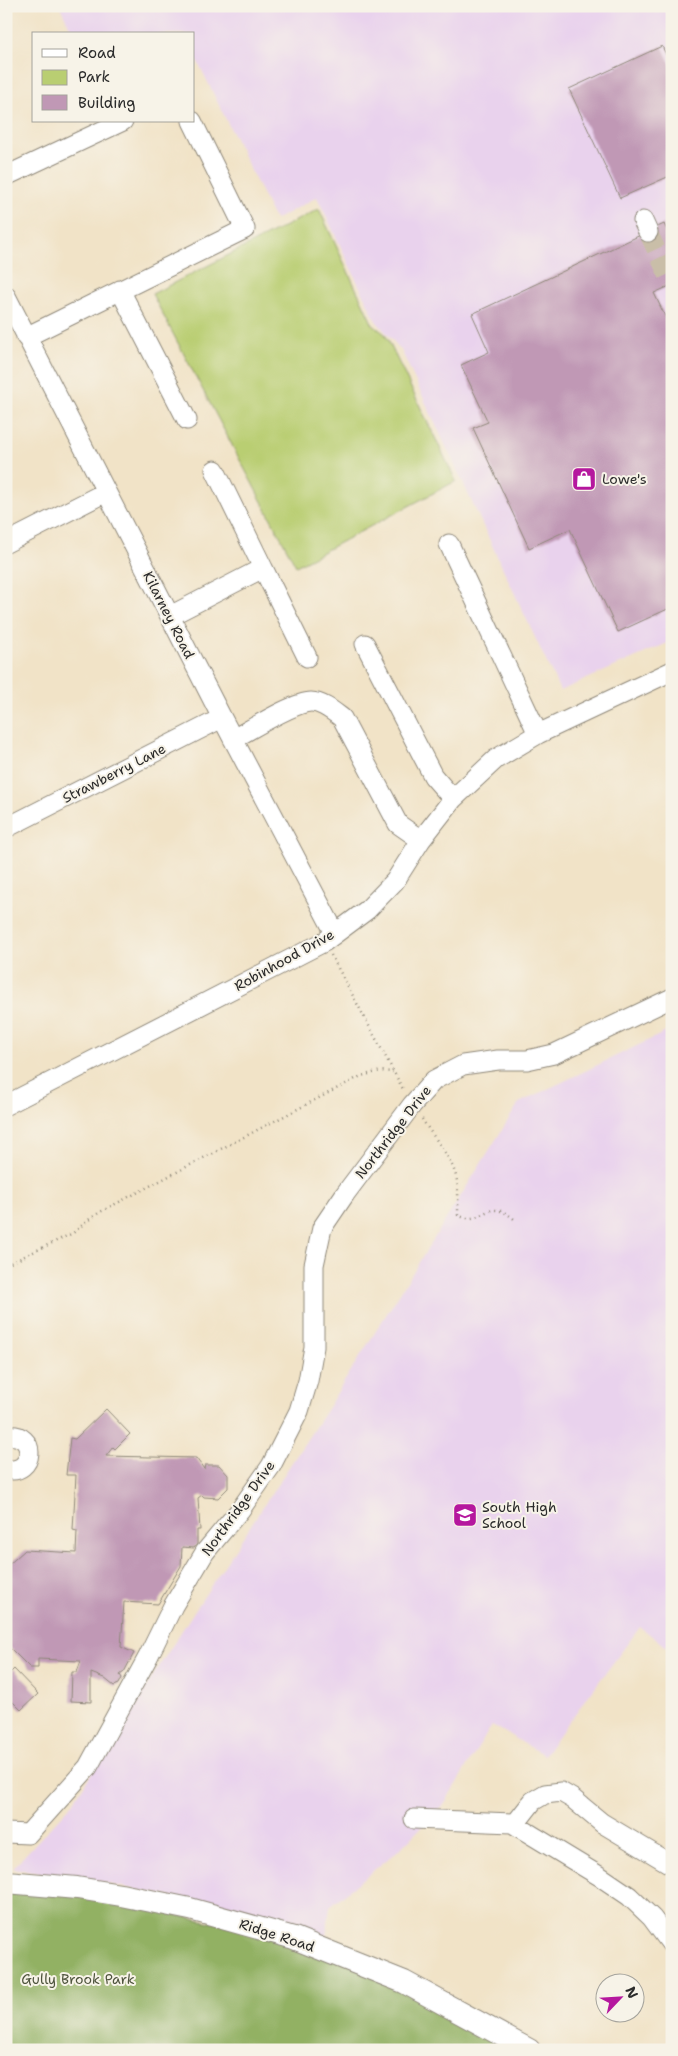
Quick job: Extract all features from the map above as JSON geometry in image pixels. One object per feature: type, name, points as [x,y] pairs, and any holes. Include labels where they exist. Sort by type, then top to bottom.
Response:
[{"type":"main road","name":"Ridge Road","points":[[6,1882],[121,1894],[190,1909],[294,1938],[404,1982],[529,2050]]},
{"type":"street","points":[[6,176],[121,122]]},
{"type":"street","points":[[26,337],[245,229],[192,122]]},
{"type":"street","points":[[120,290],[187,420]]},
{"type":"street","name":"Kilarney Road","points":[[6,296],[222,718],[335,933]]},
{"type":"street","points":[[215,470],[307,656]]},
{"type":"street","points":[[6,543],[106,492]]},
{"type":"street","points":[[449,544],[538,734]]},
{"type":"street","points":[[170,616],[263,568]]},
{"type":"street","points":[[365,644],[433,776],[453,799]]},
{"type":"street","name":"Robinhood Drive","points":[[6,1105],[324,942],[367,910],[395,881],[422,840],[453,799],[496,759],[538,734],[672,672]]},
{"type":"street","points":[[233,739],[298,705],[312,702],[329,709],[342,718],[398,824],[422,840]]},
{"type":"street","name":"Strawberry Lane","points":[[6,828],[222,718]]},
{"type":"street","name":"Northridge Drive","points":[[6,1833],[28,1834],[88,1767],[148,1658],[173,1606],[205,1552],[240,1510],[272,1466],[299,1411],[308,1381],[314,1347],[314,1266],[322,1228],[345,1194],[412,1105],[434,1080],[463,1064],[498,1060],[527,1060],[554,1054],[672,998]]},
{"type":"street","points":[[6,1436],[13,1435],[25,1441],[29,1447],[30,1454],[24,1466],[18,1469],[6,1469]]},
{"type":"street","points":[[515,1824],[533,1802],[545,1794],[560,1792],[573,1799],[602,1823],[672,1866]]},
{"type":"street","points":[[414,1819],[515,1824],[629,1896],[652,1918],[672,1945]]},
{"type":"path","points":[[6,1266],[73,1233],[100,1212],[361,1076],[381,1071],[393,1072]]},
{"type":"shaded area","points":[[60,6],[672,6],[672,641],[560,691],[401,350],[376,321],[317,197],[275,220],[197,60],[195,61],[195,32],[72,32]]},
{"type":"shaded area","name":"South High School","points":[[672,1029],[672,1651],[640,1627],[544,1755],[492,1725],[444,1804],[401,1848],[330,1906],[326,1937],[210,1905],[103,1883],[13,1868],[72,1804],[188,1621],[327,1409],[519,1103]]},
{"type":"green space","points":[[319,209],[373,325],[385,334],[456,481],[296,566],[152,294]]},
{"type":"green space","name":"Gully Brook Park","points":[[6,1882],[294,1938],[529,2050],[6,2050]]},
{"type":"building","points":[[662,46],[672,67],[672,175],[620,198],[569,89]]},
{"type":"building","name":"Lowe's","points":[[664,224],[672,240],[672,285],[654,293],[672,331],[672,607],[618,632],[570,529],[529,548],[473,428],[488,422],[461,365],[489,352],[472,314]]},
{"type":"building","points":[[106,1409],[130,1434],[115,1449],[113,1447],[106,1456],[196,1458],[204,1469],[205,1465],[219,1465],[228,1475],[228,1488],[218,1498],[204,1497],[202,1495],[198,1498],[200,1530],[197,1530],[197,1544],[194,1548],[182,1547],[181,1566],[158,1604],[124,1602],[121,1647],[134,1653],[124,1672],[120,1675],[122,1678],[119,1684],[114,1686],[104,1678],[91,1673],[91,1702],[71,1701],[72,1672],[77,1672],[81,1661],[38,1659],[38,1668],[30,1668],[6,1644],[6,1567],[25,1550],[76,1553],[77,1531],[73,1530],[76,1475],[66,1475],[70,1438],[75,1439]]},
{"type":"building","points":[[14,1669],[38,1694],[21,1710],[6,1695],[6,1677]]},
{"type":"tunnel","points":[[648,232],[672,283]]},
{"type":"place","name":"Lowe's","points":[[584,479]]},
{"type":"place","name":"South High School","points":[[465,1515]]}]
